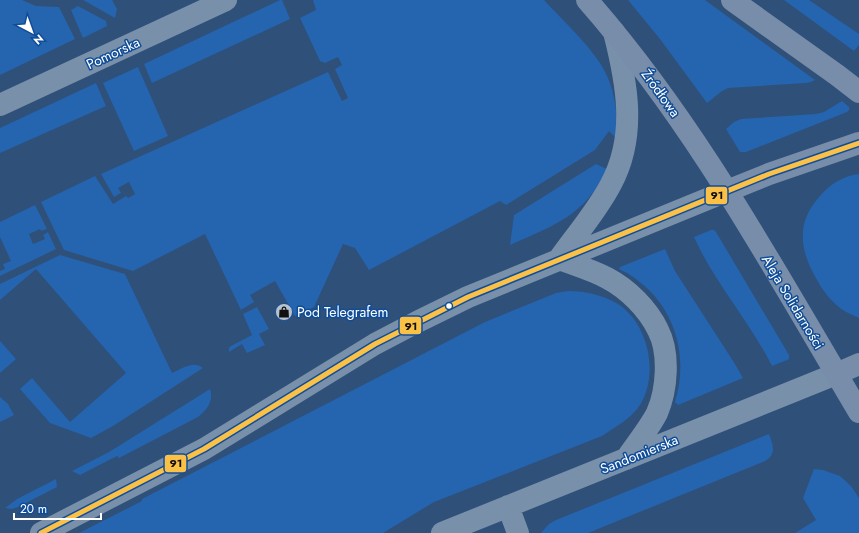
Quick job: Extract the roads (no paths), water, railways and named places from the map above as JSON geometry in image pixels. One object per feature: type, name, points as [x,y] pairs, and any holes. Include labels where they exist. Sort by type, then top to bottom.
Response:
[{"type":"main road","name":"Źródłowa","points":[[587,0],[652,80],[727,191]]},
{"type":"main road","points":[[732,0],[859,92]]},
{"type":"main road","points":[[727,191],[769,174],[859,143]]},
{"type":"main road","name":"Aleja Solidarności","points":[[727,191],[859,412]]},
{"type":"main road","points":[[836,374],[859,364]]},
{"type":"street","name":"Pomorska","points":[[0,105],[226,0]]},
{"type":"street","points":[[559,259],[606,192],[616,174],[624,151],[628,132],[628,105],[624,71],[614,32]]},
{"type":"street","points":[[41,533],[204,449],[375,344],[468,297],[727,191]]},
{"type":"street","points":[[559,259],[608,278],[630,293],[646,311],[659,331],[666,354],[665,389],[657,414],[626,459]]},
{"type":"street","name":"Sandomierska","points":[[442,533],[836,374]]},
{"type":"street","points":[[508,506],[518,533]]},
{"type":"place","name":"Pod Telegrafem","points":[[284,312]]}]
